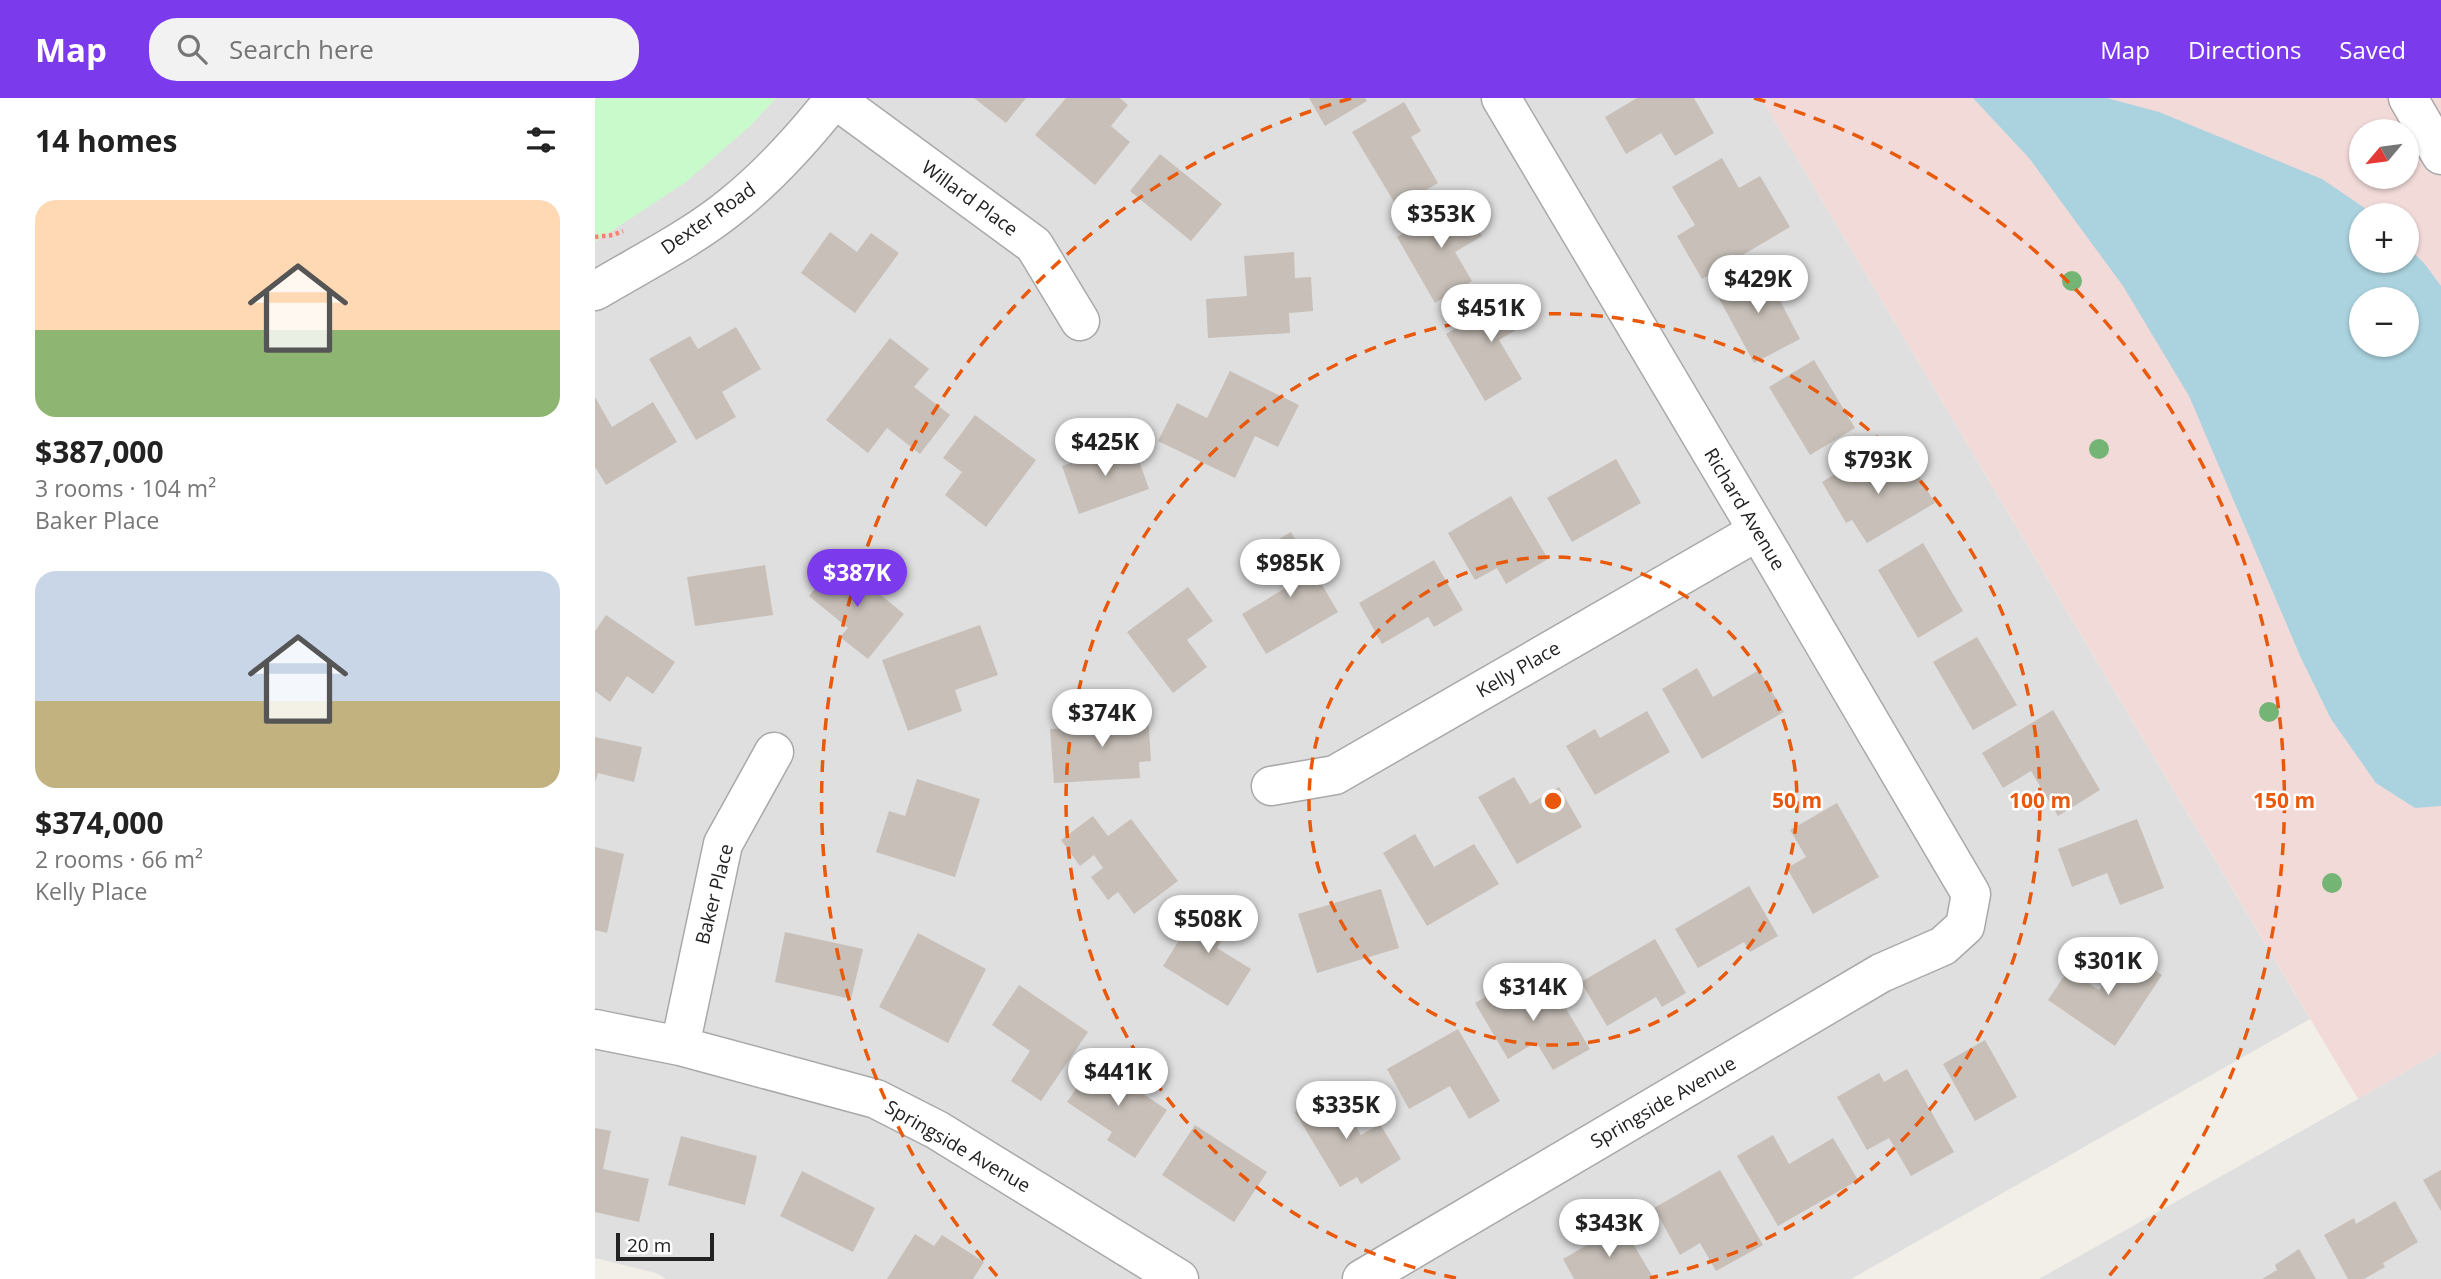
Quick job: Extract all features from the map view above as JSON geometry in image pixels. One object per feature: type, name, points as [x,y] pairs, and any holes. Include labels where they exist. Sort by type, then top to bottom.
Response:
[{"type":"street","name":"Dexter Road","points":[[595,291],[695,232],[733,204],[792,149],[835,98]]},
{"type":"street","name":"Willard Place","points":[[835,98],[1034,245],[1080,321]]},
{"type":"street","name":"Richard Avenue","points":[[1501,98],[1971,894],[1965,926]]},
{"type":"street","points":[[2408,98],[2441,155]]},
{"type":"street","name":"Kelly Place","points":[[1271,786],[1335,775],[1758,531]]},
{"type":"street","name":"Baker Place","points":[[680,1046],[723,844],[774,752]]},
{"type":"street","name":"Springside Avenue","points":[[1361,1279],[1881,973],[1943,946],[1965,926]]},
{"type":"street","name":"Springside Avenue","points":[[595,1029],[680,1046],[877,1100],[937,1130],[1179,1279]]},
{"type":"path","points":[[595,237],[613,235],[624,230]]},
{"type":"shaded area","points":[[776,98],[1761,98],[2310,1019],[1851,1279],[666,1279],[656,1273],[595,1258],[595,242],[749,127]]},
{"type":"shaded area","points":[[1761,98],[2441,98],[2441,1051],[2358,1099]]},
{"type":"shaded area","points":[[2441,1051],[2441,1279],[2039,1279],[2358,1099]]},
{"type":"green space","points":[[595,98],[776,98],[749,127],[686,182],[595,242]]},
{"type":"water","points":[[1973,98],[2107,98],[2159,112],[2322,179],[2357,203],[2349,203],[2349,273],[2419,273],[2419,258],[2441,286],[2441,806],[2415,808],[2376,783],[2331,719],[2301,658],[2189,396],[2123,286],[2029,158]]},
{"type":"building","points":[[974,98],[1026,98],[1006,123]]},
{"type":"building","points":[[1066,98],[1120,98],[1128,105],[1111,126],[1130,142],[1095,185],[1035,135]]},
{"type":"building","points":[[1309,98],[1365,98],[1367,101],[1325,126]]},
{"type":"building","points":[[1637,98],[1694,98],[1714,133],[1675,156],[1661,133],[1626,154],[1605,117]]},
{"type":"building","points":[[1404,102],[1421,131],[1411,137],[1438,183],[1397,207],[1352,132]]},
{"type":"building","points":[[1160,154],[1222,204],[1191,241],[1130,191]]},
{"type":"building","points":[[1722,158],[1739,188],[1760,176],[1790,227],[1702,279],[1677,236],[1695,225],[1672,187]]},
{"type":"building","points":[[1461,200],[1482,236],[1455,252],[1472,281],[1435,303],[1397,237]]},
{"type":"building","points":[[830,232],[857,252],[871,233],[899,253],[855,313],[801,273]]},
{"type":"building","points":[[1294,252],[1295,278],[1311,277],[1313,311],[1289,313],[1290,333],[1208,338],[1206,299],[1247,296],[1244,256]]},
{"type":"building","points":[[1762,266],[1800,339],[1754,363],[1715,291]]},
{"type":"building","points":[[1515,289],[1533,320],[1499,340],[1522,379],[1485,401],[1446,334],[1478,315],[1476,311]]},
{"type":"building","points":[[736,327],[761,369],[722,392],[736,417],[696,440],[649,359],[690,336],[698,349]]},
{"type":"building","points":[[890,338],[929,369],[914,387],[950,415],[920,454],[887,428],[868,453],[826,420]]},
{"type":"building","points":[[1814,360],[1855,428],[1810,455],[1769,387]]},
{"type":"building","points":[[1230,371],[1299,405],[1278,447],[1255,436],[1235,478],[1158,441],[1177,403],[1207,418]]},
{"type":"building","points":[[595,397],[612,427],[653,402],[677,442],[606,485],[595,467]]},
{"type":"building","points":[[975,415],[1036,460],[986,527],[945,495],[962,472],[943,458]]},
{"type":"building","points":[[1132,441],[1149,489],[1079,514],[1062,466]]},
{"type":"building","points":[[1870,453],[1882,473],[1908,458],[1935,503],[1867,543],[1852,520],[1846,523],[1822,482]]},
{"type":"building","points":[[1616,459],[1641,503],[1572,542],[1547,498]]},
{"type":"building","points":[[1511,496],[1548,559],[1506,584],[1497,568],[1475,580],[1448,533]]},
{"type":"building","points":[[1291,532],[1338,612],[1266,654],[1242,614],[1289,586],[1266,547]]},
{"type":"building","points":[[1923,543],[1963,611],[1918,638],[1878,570]]},
{"type":"building","points":[[838,560],[904,614],[868,659],[840,637],[848,628],[809,596]]},
{"type":"building","points":[[1434,560],[1463,610],[1434,627],[1428,617],[1382,644],[1359,603]]},
{"type":"building","points":[[765,565],[773,615],[695,626],[687,577]]},
{"type":"building","points":[[1188,587],[1213,621],[1187,640],[1207,667],[1173,693],[1127,632]]},
{"type":"building","points":[[606,615],[675,662],[653,694],[627,676],[610,702],[595,691],[595,631]]},
{"type":"building","points":[[980,625],[998,675],[955,690],[962,711],[908,731],[882,660]]},
{"type":"building","points":[[1977,637],[2017,705],[1973,730],[1933,662]]},
{"type":"building","points":[[1697,668],[1713,697],[1759,670],[1784,712],[1702,759],[1662,689]]},
{"type":"building","points":[[2053,710],[2100,790],[2058,816],[2031,771],[2003,788],[1982,753]]},
{"type":"building","points":[[1647,711],[1670,752],[1595,795],[1566,746],[1595,729],[1600,738]]},
{"type":"building","points":[[1148,713],[1151,761],[1139,762],[1140,778],[1054,783],[1050,729],[1089,727],[1089,717]]},
{"type":"building","points":[[595,737],[642,747],[634,782],[598,773],[595,782]]},
{"type":"building","points":[[1514,777],[1530,804],[1559,787],[1582,827],[1517,864],[1478,797]]},
{"type":"building","points":[[917,779],[980,799],[955,877],[876,852],[889,811],[905,816]]},
{"type":"building","points":[[1837,803],[1879,877],[1813,914],[1787,868],[1806,857],[1790,830]]},
{"type":"building","points":[[1093,816],[1108,836],[1131,819],[1178,881],[1134,914],[1118,892],[1108,900],[1091,877],[1103,868],[1094,855],[1080,866],[1061,840]]},
{"type":"building","points":[[2137,819],[2164,888],[2120,905],[2107,873],[2072,887],[2058,849]]},
{"type":"building","points":[[1415,834],[1434,867],[1474,844],[1499,884],[1427,926],[1383,853]]},
{"type":"building","points":[[595,847],[624,854],[607,933],[595,930]]},
{"type":"building","points":[[1749,886],[1778,936],[1750,952],[1744,942],[1698,968],[1675,929]]},
{"type":"building","points":[[1381,889],[1399,948],[1317,973],[1298,914]]},
{"type":"building","points":[[1206,897],[1236,916],[1217,948],[1251,969],[1228,1006],[1163,966]]},
{"type":"building","points":[[785,932],[863,949],[851,999],[775,982]]},
{"type":"building","points":[[918,933],[986,969],[948,1043],[879,1007]]},
{"type":"building","points":[[1655,939],[1686,993],[1662,1007],[1656,997],[1607,1026],[1581,982]]},
{"type":"building","points":[[2126,950],[2162,975],[2115,1046],[2048,1000],[2069,969],[2099,990]]},
{"type":"building","points":[[1549,980],[1590,1049],[1553,1070],[1536,1042],[1508,1059],[1475,1003],[1511,982],[1520,997]]},
{"type":"building","points":[[1019,985],[1088,1032],[1041,1101],[1011,1081],[1030,1051],[992,1025]]},
{"type":"building","points":[[1458,1029],[1500,1101],[1469,1119],[1450,1086],[1409,1109],[1387,1069]]},
{"type":"building","points":[[1985,1040],[2017,1097],[1975,1121],[1943,1064]]},
{"type":"building","points":[[1095,1061],[1167,1110],[1135,1158],[1107,1140],[1112,1132],[1067,1102]]},
{"type":"building","points":[[1907,1069],[1954,1152],[1911,1176],[1889,1138],[1867,1150],[1837,1097],[1879,1073],[1884,1082]]},
{"type":"building","points":[[1334,1089],[1361,1135],[1380,1124],[1401,1159],[1361,1184],[1357,1177],[1340,1187],[1295,1112]]},
{"type":"building","points":[[1195,1125],[1267,1172],[1234,1222],[1162,1175]]},
{"type":"building","points":[[595,1128],[611,1131],[603,1169],[649,1179],[639,1222],[595,1212]]},
{"type":"building","points":[[1773,1135],[1789,1164],[1833,1138],[1858,1180],[1778,1226],[1737,1156]]},
{"type":"building","points":[[681,1136],[757,1156],[745,1205],[668,1185]]},
{"type":"building","points":[[1720,1170],[1763,1245],[1716,1271],[1700,1243],[1680,1255],[1654,1208]]},
{"type":"building","points":[[2441,1170],[2441,1211],[2423,1180]]},
{"type":"building","points":[[802,1171],[875,1208],[853,1252],[780,1216]]},
{"type":"building","points":[[2395,1201],[2418,1242],[2383,1263],[2385,1267],[2364,1279],[2348,1279],[2324,1235],[2354,1218],[2356,1224]]},
{"type":"building","points":[[1622,1225],[1654,1279],[1574,1279],[1563,1259]]},
{"type":"building","points":[[915,1234],[934,1246],[942,1235],[984,1262],[973,1279],[887,1279]]},
{"type":"building","points":[[2299,1249],[2316,1279],[2262,1279],[2277,1270],[2275,1265]]}]
